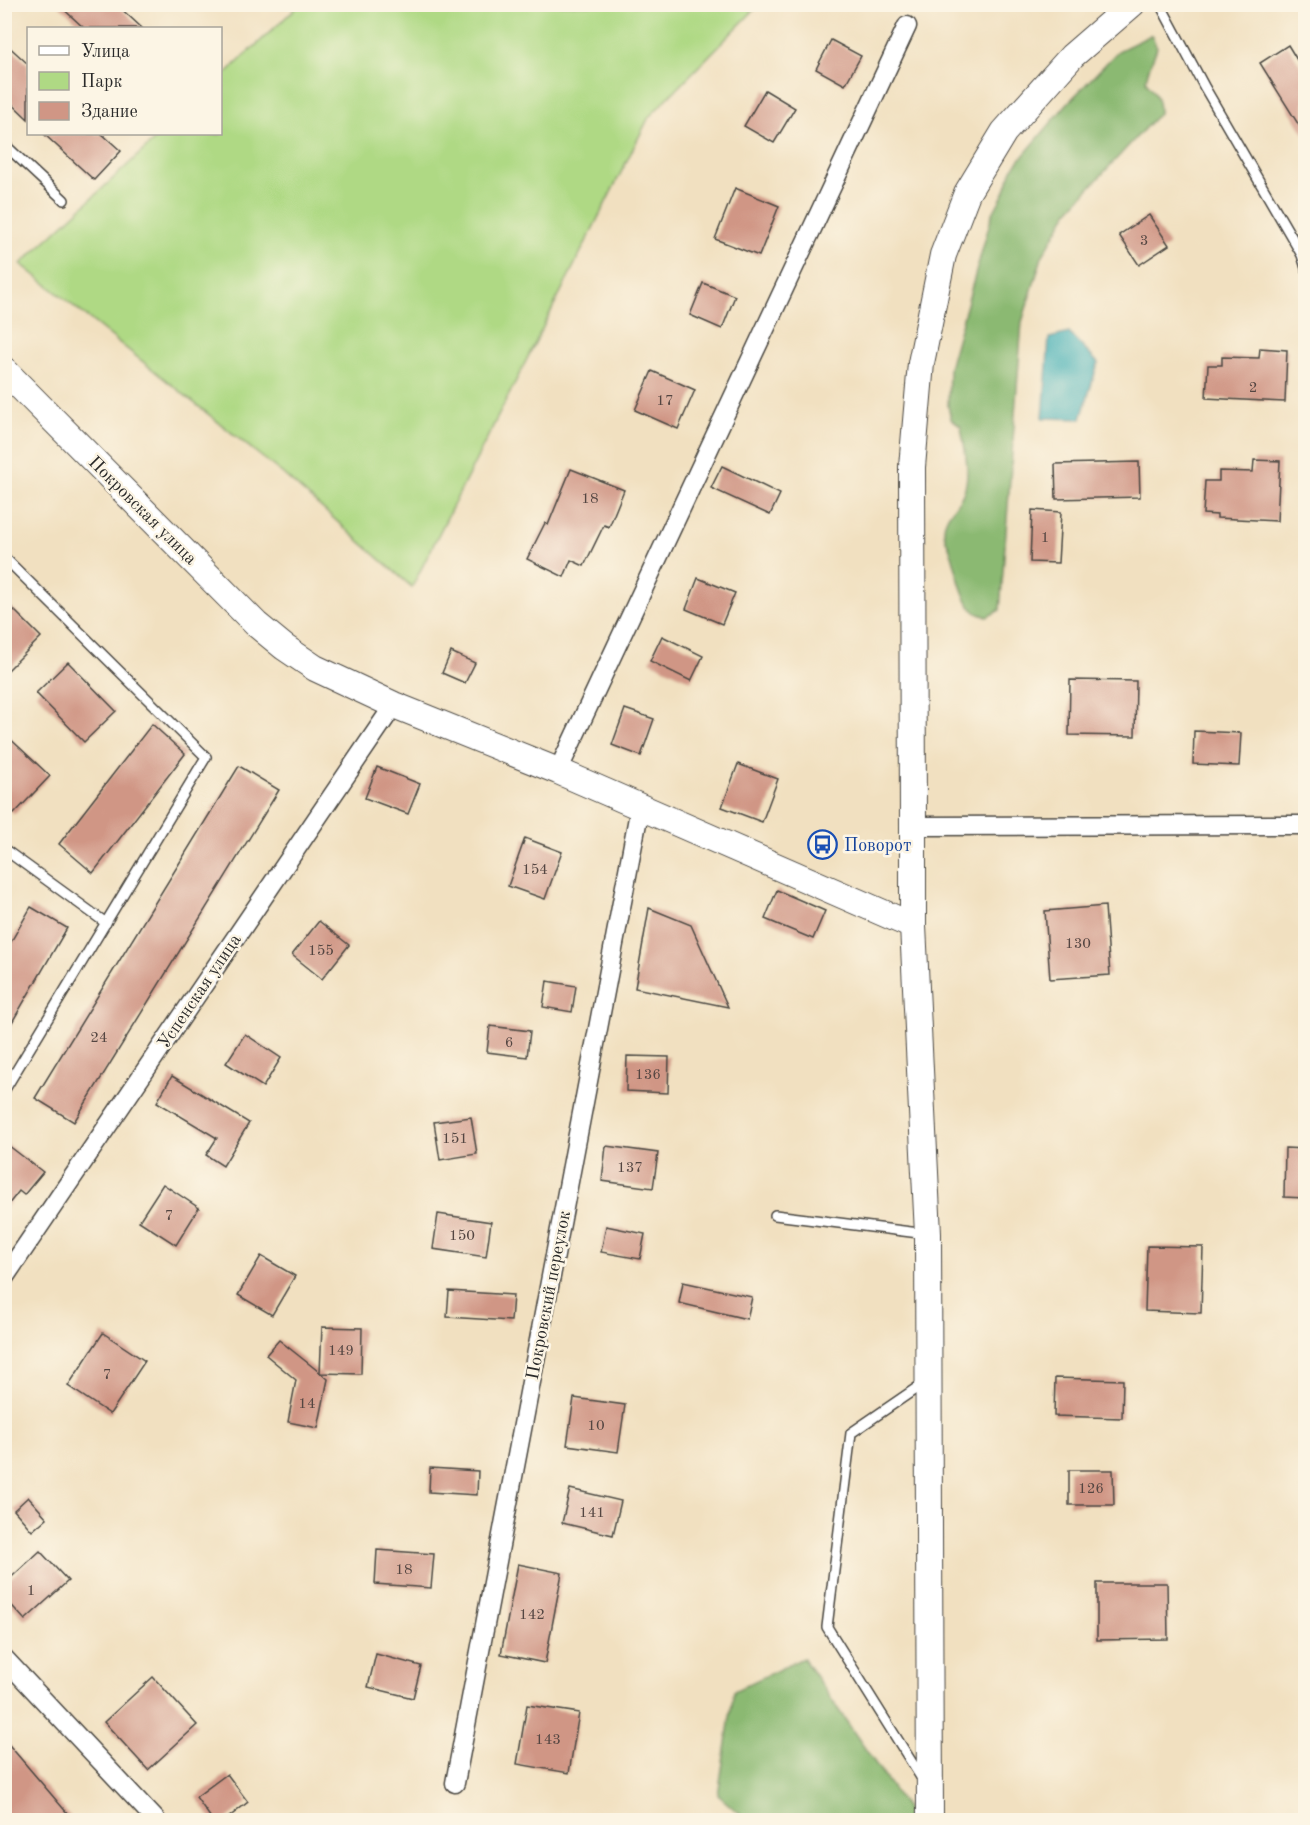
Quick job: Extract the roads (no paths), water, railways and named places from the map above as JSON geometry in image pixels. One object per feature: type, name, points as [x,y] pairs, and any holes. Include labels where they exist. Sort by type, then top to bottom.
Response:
[{"type":"main road","points":[[930,1821],[928,1234],[914,926],[913,825],[912,467],[921,363],[943,255],[967,193],[1004,132],[1072,56],[1132,4]]},
{"type":"main road","name":"Покровская улица","points":[[4,370],[256,624],[284,648],[315,668],[394,705],[558,771],[914,926]]},
{"type":"street","points":[[558,771],[907,26]]},
{"type":"street","name":"Успенская улица","points":[[4,1278],[394,705]]},
{"type":"street","name":"Покровский переулок","points":[[455,1783],[640,807]]},
{"type":"street","points":[[913,825],[1305,825]]},
{"type":"street","points":[[4,1658],[156,1821]]},
{"type":"lane","points":[[1160,4],[1204,88],[1302,255],[1305,268]]},
{"type":"lane","points":[[4,144],[64,200]]},
{"type":"lane","points":[[4,557],[206,757],[4,1091]]},
{"type":"lane","points":[[4,849],[106,923]]},
{"type":"lane","points":[[775,1215],[928,1234]]},
{"type":"lane","points":[[928,1380],[851,1433],[827,1627],[930,1791]]},
{"type":"water","points":[[1069,333],[1098,363],[1081,419],[1043,418],[1049,338]]},
{"type":"place","name":"Поворот","points":[[823,845]]}]
